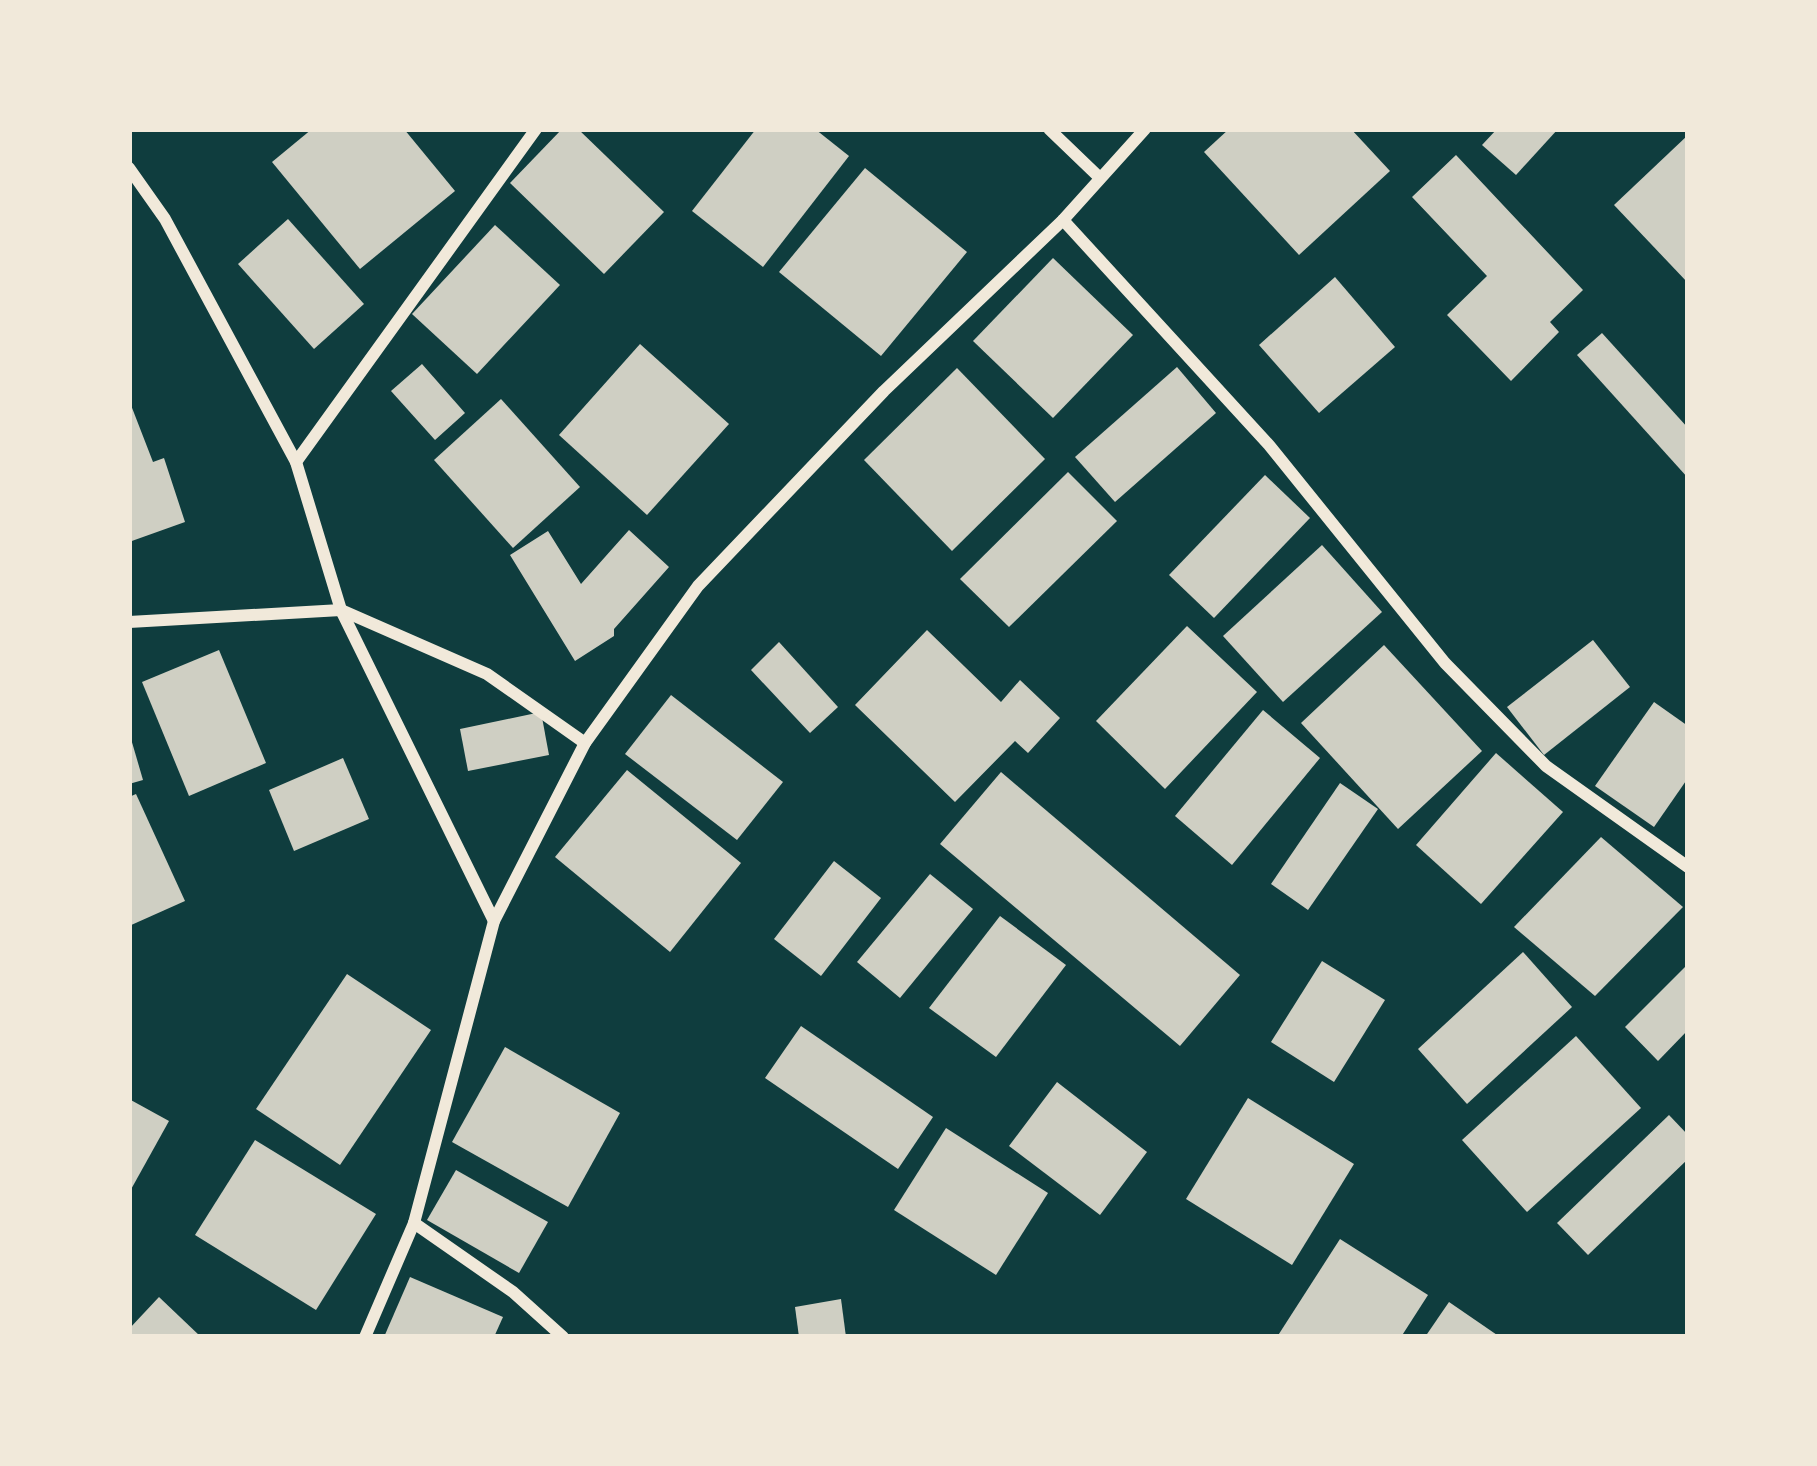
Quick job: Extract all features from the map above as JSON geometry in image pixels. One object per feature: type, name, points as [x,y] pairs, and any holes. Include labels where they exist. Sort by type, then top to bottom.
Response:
[{"type":"street","points":[[296,462],[536,129]]},
{"type":"street","points":[[1049,129],[1100,178]]},
{"type":"street","points":[[365,1337],[414,1223],[494,921],[585,742],[698,586],[884,391],[1063,220],[1145,129]]},
{"type":"street","points":[[129,168],[165,219],[296,462],[340,610],[494,921]]},
{"type":"street","points":[[1063,220],[1269,445],[1445,662],[1488,707],[1546,766],[1688,867]]},
{"type":"street","points":[[129,622],[340,610],[487,674],[585,742]]},
{"type":"street","points":[[414,1223],[513,1292],[563,1337]]},
{"type":"building","points":[[312,129],[404,129],[455,191],[360,269],[272,162]]},
{"type":"building","points":[[562,129],[578,129],[664,212],[604,274],[510,183]]},
{"type":"building","points":[[756,129],[815,129],[849,156],[763,267],[692,211]]},
{"type":"building","points":[[1229,129],[1351,129],[1390,171],[1299,255],[1204,152]]},
{"type":"building","points":[[1497,129],[1558,129],[1516,175],[1482,145]]},
{"type":"building","points":[[1688,135],[1688,283],[1614,205]]},
{"type":"building","points":[[1456,155],[1583,290],[1550,322],[1559,332],[1511,381],[1447,315],[1487,276],[1412,197]]},
{"type":"building","points":[[865,168],[967,252],[881,356],[779,272]]},
{"type":"building","points":[[288,219],[364,304],[314,349],[238,264]]},
{"type":"building","points":[[495,225],[560,285],[477,374],[412,314]]},
{"type":"building","points":[[1053,258],[1133,335],[1053,418],[973,341]]},
{"type":"building","points":[[1335,277],[1395,347],[1319,413],[1259,345]]},
{"type":"building","points":[[1602,333],[1688,428],[1688,478],[1577,355]]},
{"type":"building","points":[[640,344],[729,424],[647,515],[559,435]]},
{"type":"building","points":[[422,364],[465,413],[435,440],[391,391]]},
{"type":"building","points":[[1177,367],[1216,413],[1115,502],[1075,457]]},
{"type":"building","points":[[957,368],[1045,459],[952,551],[864,460]]},
{"type":"building","points":[[501,399],[580,487],[513,548],[434,460]]},
{"type":"building","points":[[129,400],[153,462],[164,458],[185,522],[129,542]]},
{"type":"building","points":[[1068,472],[1117,521],[1009,627],[960,579]]},
{"type":"building","points":[[1265,475],[1310,518],[1214,618],[1169,575]]},
{"type":"building","points":[[629,530],[669,567],[614,629],[614,636],[575,661],[510,555],[548,531],[581,584]]},
{"type":"building","points":[[1322,545],[1382,612],[1283,702],[1223,636]]},
{"type":"building","points":[[1187,626],[1257,692],[1165,789],[1096,721]]},
{"type":"building","points":[[927,630],[1001,702],[1020,680],[1060,718],[1028,753],[1015,741],[955,802],[855,705]]},
{"type":"building","points":[[1593,640],[1630,687],[1544,755],[1507,707]]},
{"type":"building","points":[[779,642],[838,707],[810,733],[751,670]]},
{"type":"building","points":[[1384,645],[1482,751],[1398,829],[1301,723]]},
{"type":"building","points":[[219,650],[266,763],[189,796],[142,682]]},
{"type":"building","points":[[671,695],[783,782],[737,840],[625,754]]},
{"type":"building","points":[[1654,702],[1688,726],[1688,778],[1654,827],[1595,786]]},
{"type":"building","points":[[1263,710],[1320,758],[1232,865],[1175,816]]},
{"type":"building","points":[[541,712],[549,755],[468,771],[460,729]]},
{"type":"building","points":[[129,732],[143,780],[129,784]]},
{"type":"building","points":[[1496,753],[1563,812],[1481,904],[1416,845]]},
{"type":"building","points":[[343,758],[369,819],[294,851],[269,790]]},
{"type":"building","points":[[627,770],[741,863],[670,952],[555,857]]},
{"type":"building","points":[[1001,772],[1240,975],[1180,1046],[940,844]]},
{"type":"building","points":[[1340,783],[1378,809],[1308,910],[1271,884]]},
{"type":"building","points":[[136,794],[185,901],[129,926],[129,797]]},
{"type":"building","points":[[1601,837],[1683,907],[1595,996],[1514,927]]},
{"type":"building","points":[[834,861],[881,898],[821,976],[774,939]]},
{"type":"building","points":[[930,874],[973,909],[900,998],[857,962]]},
{"type":"building","points":[[1000,916],[1066,965],[996,1057],[929,1008]]},
{"type":"building","points":[[1523,952],[1572,1007],[1467,1104],[1418,1049]]},
{"type":"building","points":[[1322,961],[1385,1000],[1334,1082],[1271,1042]]},
{"type":"building","points":[[1688,964],[1688,1030],[1658,1061],[1625,1027]]},
{"type":"building","points":[[347,974],[431,1030],[340,1165],[256,1109]]},
{"type":"building","points":[[801,1026],[933,1117],[898,1169],[765,1078]]},
{"type":"building","points":[[1576,1036],[1641,1108],[1527,1212],[1462,1140]]},
{"type":"building","points":[[505,1047],[620,1113],[568,1207],[452,1142]]},
{"type":"building","points":[[1057,1082],[1147,1152],[1100,1215],[1009,1146]]},
{"type":"building","points":[[1248,1098],[1354,1164],[1292,1265],[1186,1199]]},
{"type":"building","points":[[129,1099],[169,1121],[129,1193]]},
{"type":"building","points":[[1669,1115],[1688,1135],[1688,1159],[1588,1255],[1557,1223]]},
{"type":"building","points":[[946,1128],[1048,1193],[996,1275],[894,1210]]},
{"type":"building","points":[[255,1140],[376,1214],[316,1310],[195,1235]]},
{"type":"building","points":[[456,1170],[548,1222],[519,1273],[427,1220]]},
{"type":"building","points":[[1340,1239],[1428,1295],[1401,1337],[1277,1337]]},
{"type":"building","points":[[410,1277],[503,1317],[494,1337],[384,1337]]},
{"type":"building","points":[[159,1297],[201,1337],[129,1337],[129,1329]]},
{"type":"building","points":[[841,1299],[846,1337],[799,1337],[795,1307]]},
{"type":"building","points":[[1449,1302],[1500,1337],[1425,1337]]}]
